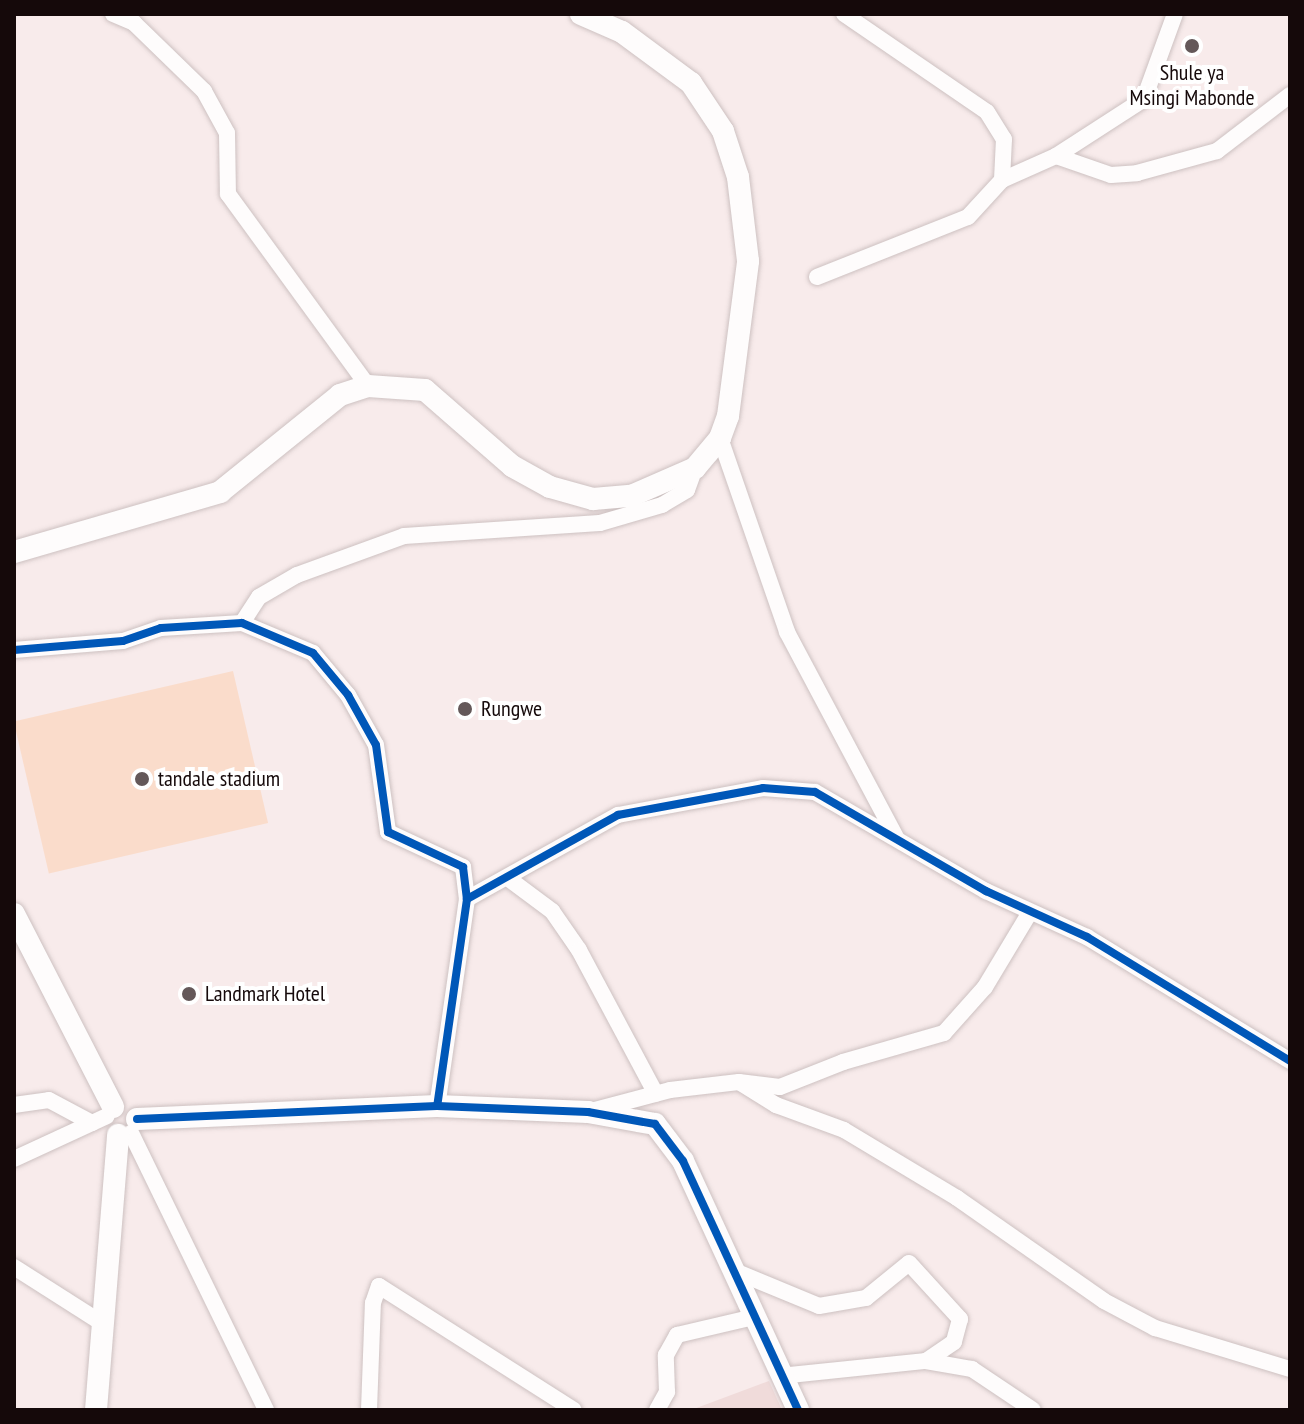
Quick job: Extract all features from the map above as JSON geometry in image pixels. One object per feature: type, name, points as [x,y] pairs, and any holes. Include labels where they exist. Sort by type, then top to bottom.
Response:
[{"type":"main road","points":[[14,552],[220,492],[340,395],[368,386],[425,390],[512,466],[550,487],[593,499],[631,496],[695,468],[720,438],[728,416],[748,261],[738,177],[723,131],[691,83],[622,32],[581,14]]},
{"type":"main road","points":[[14,914],[116,1122],[96,1410]]},
{"type":"main road","points":[[116,1122],[437,1106],[588,1112],[655,1124],[683,1161],[798,1410]]},
{"type":"street","points":[[113,14],[134,23],[204,91],[227,133],[228,194],[368,386]]},
{"type":"street","points":[[844,14],[987,112],[1004,139],[1002,180]]},
{"type":"street","points":[[817,277],[968,217],[1002,180],[1056,156],[1144,99],[1175,14]]},
{"type":"street","points":[[1056,156],[1111,175],[1137,173],[1217,151],[1290,95]]},
{"type":"street","points":[[720,438],[787,632],[896,837]]},
{"type":"street","points":[[242,623],[259,597],[297,575],[404,536],[600,523],[662,505],[687,490],[695,468]]},
{"type":"street","points":[[14,650],[123,641],[180,626],[242,623],[313,653],[339,685],[376,745],[388,832],[463,867],[467,899],[437,1106]]},
{"type":"street","points":[[467,899],[509,879],[572,836],[618,815],[763,788],[815,792],[859,822],[896,837],[1030,912],[1087,937],[1290,1061]]},
{"type":"street","points":[[509,879],[561,924],[656,1094]]},
{"type":"street","points":[[588,1112],[656,1094],[739,1082],[780,1087],[843,1062],[944,1033],[985,987],[1030,912]]},
{"type":"street","points":[[739,1082],[776,1105],[844,1130],[957,1198],[1104,1301],[1155,1328],[1290,1369]]},
{"type":"street","points":[[14,1105],[49,1100],[116,1122],[266,1410]]},
{"type":"street","points":[[14,1159],[116,1122]]},
{"type":"street","points":[[732,1270],[819,1306],[866,1298],[909,1263],[960,1319],[954,1342],[926,1361]]},
{"type":"street","points":[[14,1267],[102,1323]]},
{"type":"street","points":[[369,1410],[373,1303],[379,1286],[574,1410]]},
{"type":"street","points":[[657,1410],[667,1392],[666,1355],[677,1335],[754,1317]]},
{"type":"street","points":[[780,1376],[926,1361],[972,1369],[1033,1410]]},
{"type":"shaded area","name":"tandale stadium","points":[[233,671],[268,823],[49,874],[14,722]]},
{"type":"shaded area","points":[[769,1381],[782,1410],[691,1410]]},
{"type":"cycle path","points":[[14,650],[123,641],[161,628],[242,623],[313,653],[348,695],[376,745],[388,832],[463,867],[467,899],[437,1106]]},
{"type":"cycle path","points":[[467,899],[618,815],[763,788],[815,792],[986,891],[1087,937],[1290,1061]]},
{"type":"cycle path","points":[[137,1119],[437,1106],[588,1112],[655,1124],[683,1161],[798,1410]]},
{"type":"place","name":"Shule ya Msingi Mabonde","points":[[1192,46]]},
{"type":"place","name":"Rungwe","points":[[465,709]]},
{"type":"place","name":"tandale stadium","points":[[142,779]]},
{"type":"place","name":"Landmark Hotel","points":[[189,994]]}]
